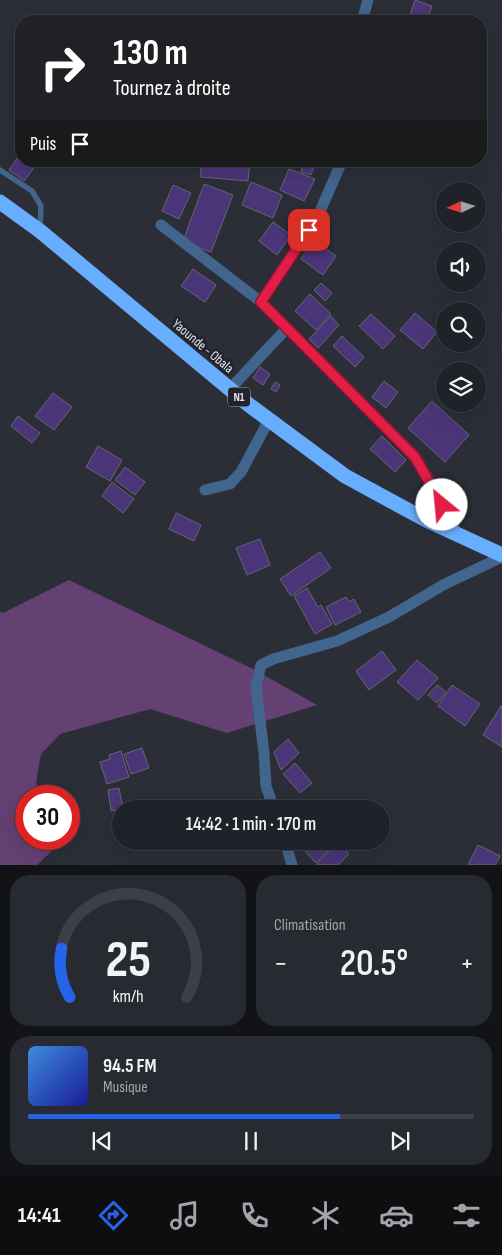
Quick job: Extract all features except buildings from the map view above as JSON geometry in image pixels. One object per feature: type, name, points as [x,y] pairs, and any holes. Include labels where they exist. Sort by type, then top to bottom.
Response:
[{"type":"highway","name":"Yaounde - Obala","points":[[0,202],[40,232],[269,420],[345,476],[426,520],[502,556]]},
{"type":"street","points":[[364,15],[368,0]]},
{"type":"street","points":[[261,302],[318,216],[339,167]]},
{"type":"street","points":[[161,225],[261,302],[415,457],[435,490],[458,535]]},
{"type":"street","points":[[230,389],[287,328]]},
{"type":"street","points":[[205,490],[230,484],[241,472],[269,420]]},
{"type":"street","points":[[271,800],[266,786],[256,686],[261,665],[273,659],[337,641],[389,617],[443,585],[502,556]]},
{"type":"street","points":[[288,850],[292,865]]},
{"type":"lane","points":[[0,170],[32,191],[41,206],[40,232]]},
{"type":"shaded area","points":[[69,580],[253,669],[317,705],[227,733],[150,709],[60,734],[41,754],[37,785],[15,785],[15,850],[53,850],[37,865],[0,865],[0,611],[3,613]]},
{"type":"route","points":[[309,230],[261,302],[415,457],[442,505]]}]
